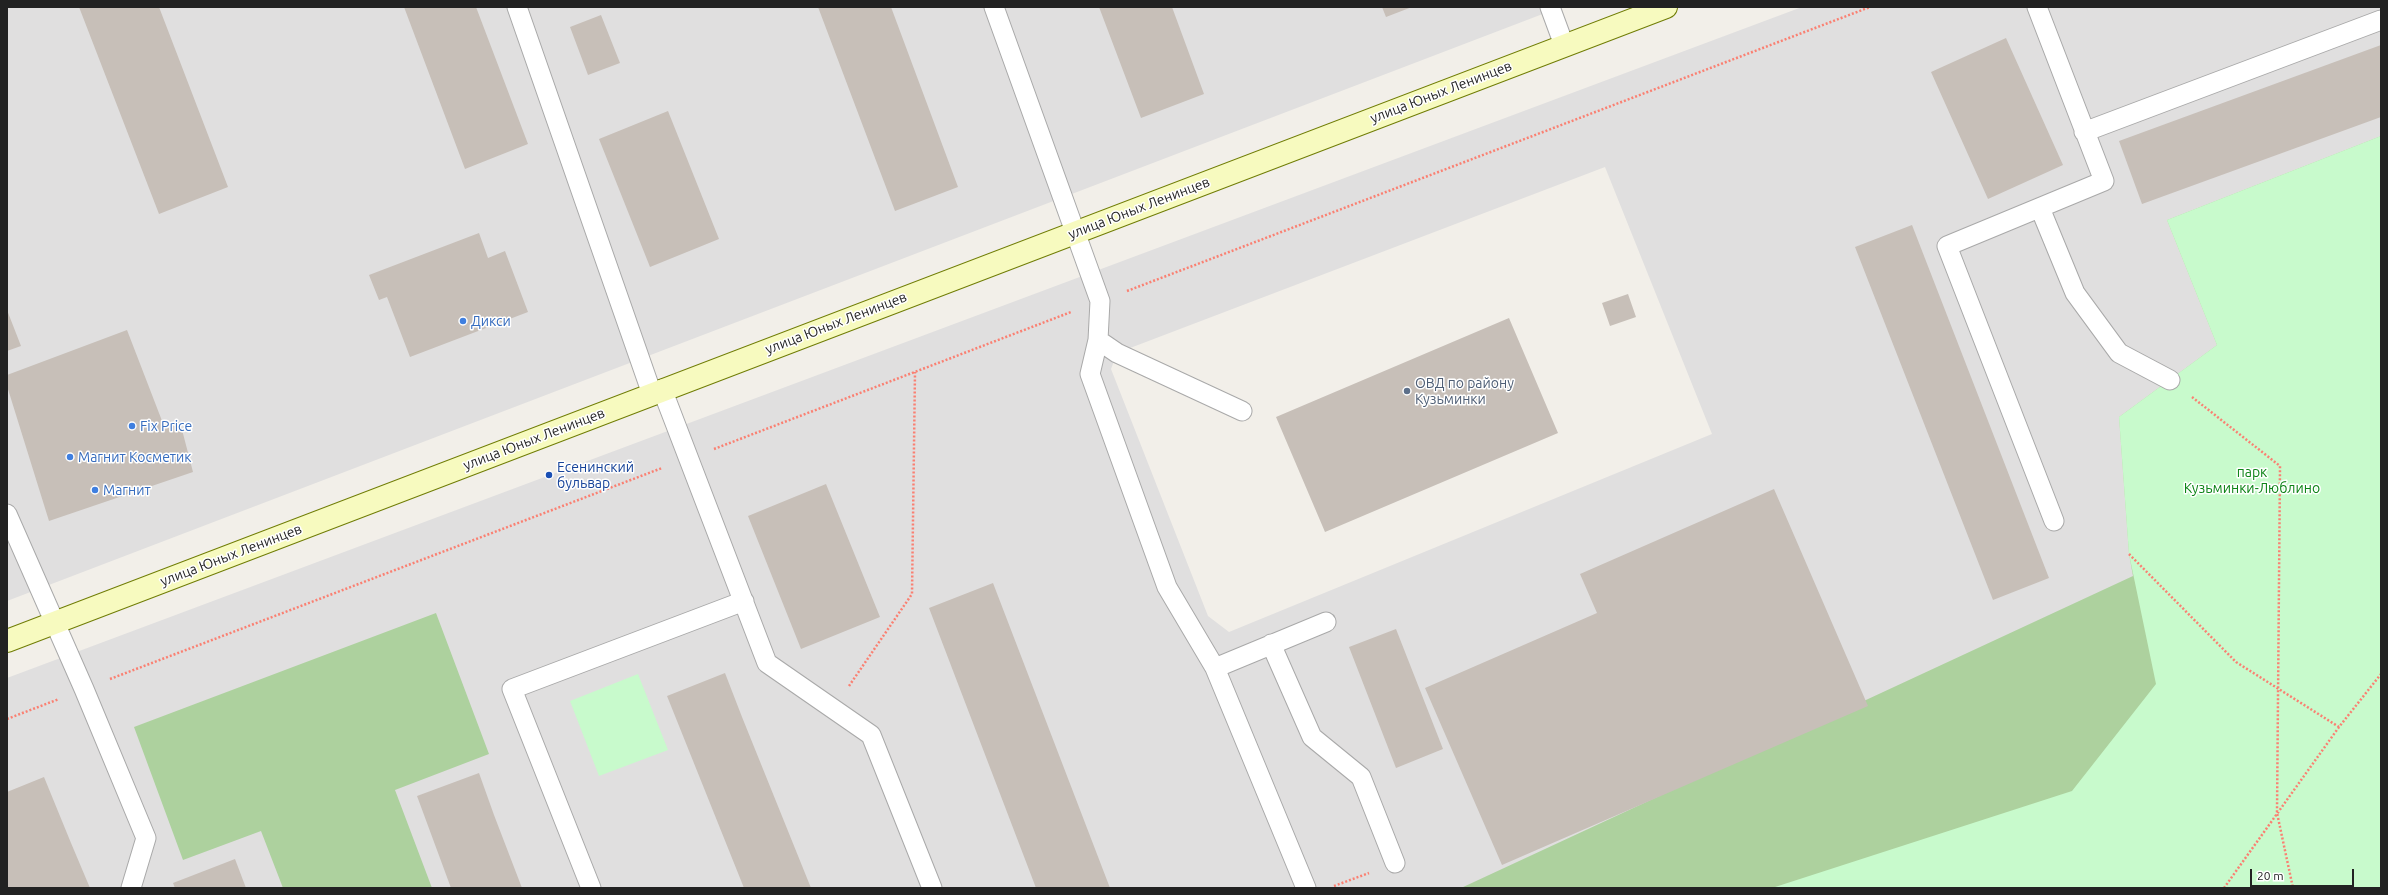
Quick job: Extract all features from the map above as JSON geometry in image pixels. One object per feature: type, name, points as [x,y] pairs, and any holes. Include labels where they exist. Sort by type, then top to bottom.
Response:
[{"type":"main road","name":"улица Юных Ленинцев","points":[[7,641],[1076,231],[1666,7]]},
{"type":"lane","points":[[517,7],[657,392],[689,458],[767,663],[871,735],[932,888]]},
{"type":"lane","points":[[994,7],[1100,301],[1098,340],[1090,374],[1167,587],[1215,668],[1306,888]]},
{"type":"lane","points":[[1550,7],[1564,45]]},
{"type":"lane","points":[[2037,7],[2104,181],[1947,246],[2054,522]]},
{"type":"lane","points":[[2084,132],[2381,20]]},
{"type":"lane","points":[[2040,208],[2075,293],[2119,353],[2170,380]]},
{"type":"lane","points":[[1098,340],[1116,353],[1242,412]]},
{"type":"lane","points":[[7,514],[84,689],[146,838],[131,888]]},
{"type":"lane","points":[[592,888],[512,689],[744,601]]},
{"type":"lane","points":[[1215,668],[1326,622]]},
{"type":"lane","points":[[1271,644],[1312,737],[1361,777],[1394,863]]},
{"type":"path","points":[[7,719],[1870,7]]},
{"type":"path","points":[[834,709],[912,594],[915,372]]},
{"type":"path","points":[[2170,380],[2280,466],[2277,812],[2293,888]]},
{"type":"path","points":[[2129,554],[2236,662],[2339,727]]},
{"type":"path","points":[[2224,888],[2339,727],[2381,674]]},
{"type":"path","points":[[1330,888],[1394,863]]},
{"type":"shaded area","points":[[7,7],[1561,7],[7,601]]},
{"type":"shaded area","points":[[1802,7],[2381,7],[2381,136],[2167,220],[2217,345],[2119,417],[2129,554],[2156,684],[1772,888],[7,888],[7,678]],"holes":[[[1605,167],[1712,434],[1229,632],[1208,616],[1111,369],[1117,353]]]},
{"type":"green space","name":"парк Кузьминки-Люблино","points":[[2381,136],[2381,888],[1461,888],[2133,576],[2129,554],[2119,417],[2217,345],[2167,220]]},
{"type":"green space","name":"парк Кузьминки-Люблино","points":[[2381,136],[2381,888],[1772,888],[2072,791],[2156,684],[2129,554],[2119,417],[2217,345],[2167,220]]},
{"type":"green space","points":[[436,613],[489,754],[395,790],[432,888],[283,888],[261,831],[183,860],[134,727]]},
{"type":"green space","points":[[638,674],[668,750],[599,776],[570,701]]},
{"type":"building","points":[[79,7],[159,7],[228,187],[159,214]]},
{"type":"building","points":[[404,7],[476,7],[528,144],[465,169]]},
{"type":"building","points":[[818,7],[891,7],[958,187],[895,211]]},
{"type":"building","points":[[1099,7],[1172,7],[1204,94],[1141,118]]},
{"type":"building","points":[[1382,7],[1412,7],[1386,17]]},
{"type":"building","points":[[601,15],[620,63],[588,75],[570,27]]},
{"type":"building","points":[[2006,38],[2063,165],[1988,199],[1931,72]]},
{"type":"building","points":[[2381,45],[2381,117],[2142,204],[2119,141]]},
{"type":"building","points":[[668,111],[719,239],[650,267],[599,139]]},
{"type":"building","points":[[1912,225],[2049,578],[1993,600],[1855,247]]},
{"type":"building","points":[[479,233],[488,258],[505,251],[528,312],[410,357],[387,297],[379,300],[369,275]]},
{"type":"building","points":[[1628,294],[1636,317],[1610,326],[1602,303]]},
{"type":"building","points":[[7,310],[21,346],[7,351]]},
{"type":"building","points":[[1509,318],[1558,433],[1325,532],[1276,417]]},
{"type":"building","points":[[127,330],[164,426],[180,422],[193,472],[49,521],[7,386],[7,375]]},
{"type":"building","points":[[826,484],[880,617],[801,649],[748,516]]},
{"type":"building","points":[[1774,489],[1868,706],[1502,865],[1425,688],[1597,613],[1580,574]]},
{"type":"building","points":[[993,583],[1110,888],[1036,888],[929,608]]},
{"type":"building","points":[[1396,629],[1443,749],[1396,768],[1349,647]]},
{"type":"building","points":[[725,673],[811,888],[744,888],[667,696]]},
{"type":"building","points":[[479,773],[522,888],[451,888],[417,796]]},
{"type":"building","points":[[44,777],[90,888],[7,888],[7,792]]},
{"type":"building","points":[[235,859],[246,888],[175,888],[173,883]]},
{"type":"place","name":"Дикси","points":[[463,321]]},
{"type":"place","name":"ОВД по району Кузьминки","points":[[1407,391]]},
{"type":"place","name":"Fix Price","points":[[132,426]]},
{"type":"place","name":"Магнит Косметик","points":[[70,457]]},
{"type":"place","name":"Есенинский бульвар","points":[[549,475]]},
{"type":"place","name":"Магнит","points":[[95,490]]}]
